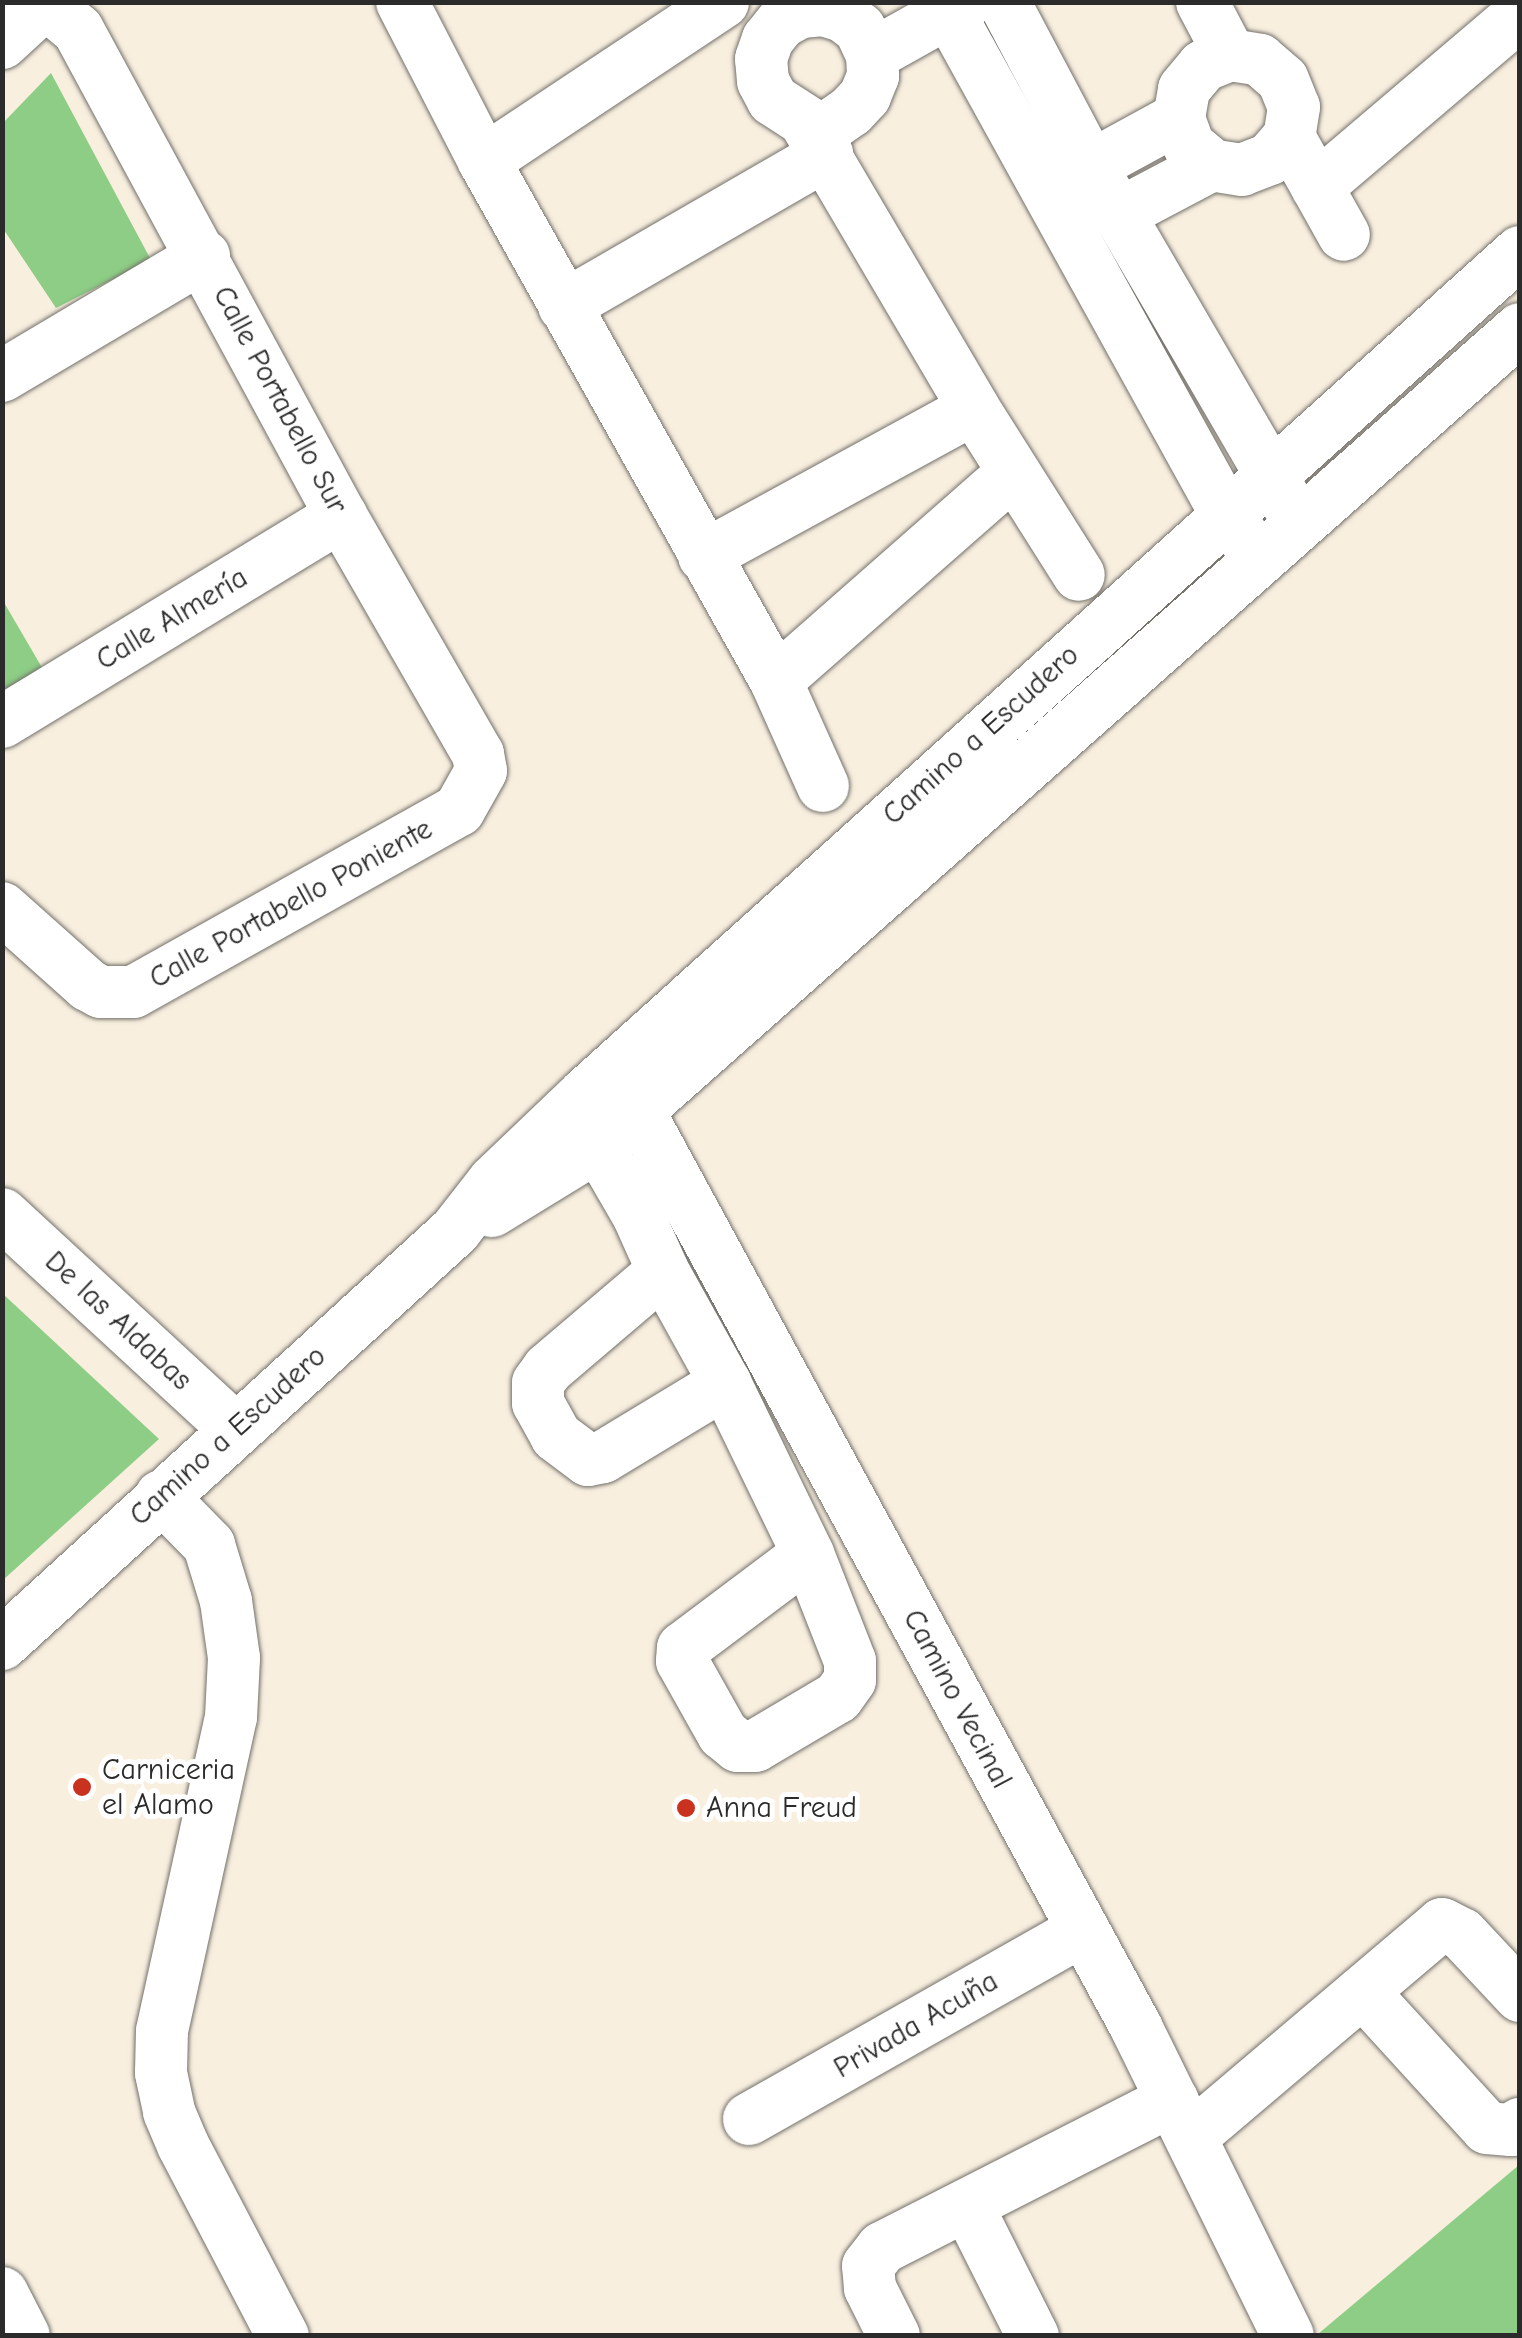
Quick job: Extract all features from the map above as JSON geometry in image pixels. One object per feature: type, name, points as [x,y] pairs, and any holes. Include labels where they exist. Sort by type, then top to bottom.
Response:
[{"type":"street","points":[[402,2],[484,161],[776,681],[822,786]]},
{"type":"street","points":[[484,161],[723,2]]},
{"type":"street","points":[[1004,2],[1092,194],[1226,514],[1259,558]]},
{"type":"street","points":[[866,42],[942,5],[1092,194],[1300,524]]},
{"type":"street","name":"Calle Portabello Sur","points":[[2,43],[40,8],[54,10],[78,30],[204,256],[341,516],[478,754],[481,771],[459,810]]},
{"type":"street","points":[[564,306],[817,139],[865,96],[873,76],[866,42],[843,16],[822,10],[801,12],[782,22],[756,20],[763,81],[772,100],[817,139],[974,410],[1079,575]]},
{"type":"street","points":[[1317,187],[1520,14]]},
{"type":"street","points":[[1092,194],[1212,165],[1242,170],[1270,160],[1289,137],[1294,107],[1283,80],[1224,21],[1203,66],[1184,89],[1179,118],[1189,146],[1212,165]]},
{"type":"street","points":[[1092,194],[1179,118]]},
{"type":"street","points":[[1289,137],[1344,235]]},
{"type":"street","name":"Camino a Escudero","points":[[2,1644],[234,1428],[455,1231],[494,1181],[583,1128],[624,1091],[1226,514],[1520,252]]},
{"type":"street","points":[[9,357],[204,256]]},
{"type":"street","name":"Camino a Escudero","points":[[624,1091],[1300,524],[1520,329]]},
{"type":"street","points":[[704,556],[974,410]]},
{"type":"street","points":[[776,681],[1013,473]]},
{"type":"street","name":"Calle Almería","points":[[2,722],[341,516]]},
{"type":"street","name":"Calle Portabello Poniente","points":[[2,908],[88,985],[121,994],[133,992],[459,810]]},
{"type":"street","name":"Camino Vecinal","points":[[624,1091],[1082,1930],[1182,2119],[1288,2336]]},
{"type":"street","points":[[583,1128],[638,1215],[808,1554]]},
{"type":"street","name":"De las Aldabas","points":[[2,1214],[234,1428]]},
{"type":"street","points":[[663,1271],[548,1369],[538,1383],[538,1403],[556,1436],[588,1460],[603,1458],[724,1383]]},
{"type":"street","points":[[161,1496],[209,1544],[226,1602],[234,1658],[231,1718],[162,2030],[161,2073],[169,2112],[184,2145],[283,2336]]},
{"type":"street","points":[[894,2336],[870,2288],[868,2266],[882,2248],[967,2205],[1182,2119],[1363,1992],[1442,1924],[1462,1934],[1520,1996]]},
{"type":"street","name":"Privada Acuña","points":[[749,2120],[1082,1930]]},
{"type":"street","points":[[1363,1992],[1487,2128],[1511,2130],[1520,2124]]},
{"type":"street","points":[[967,2205],[1033,2336]]},
{"type":"street","points":[[2,2294],[24,2336]]},
{"type":"green space","points":[[51,73],[151,260],[56,308],[2,227],[2,124]]},
{"type":"green space","points":[[2,599],[44,671],[2,693]]},
{"type":"green space","points":[[3,1294],[159,1439],[2,1580]]},
{"type":"green space","points":[[1519,2165],[1519,2335],[1318,2335],[1318,2334]]},
{"type":"place","name":"Carniceria el Alamo","points":[[82,1787]]},
{"type":"place","name":"Anna Freud","points":[[686,1808]]}]
